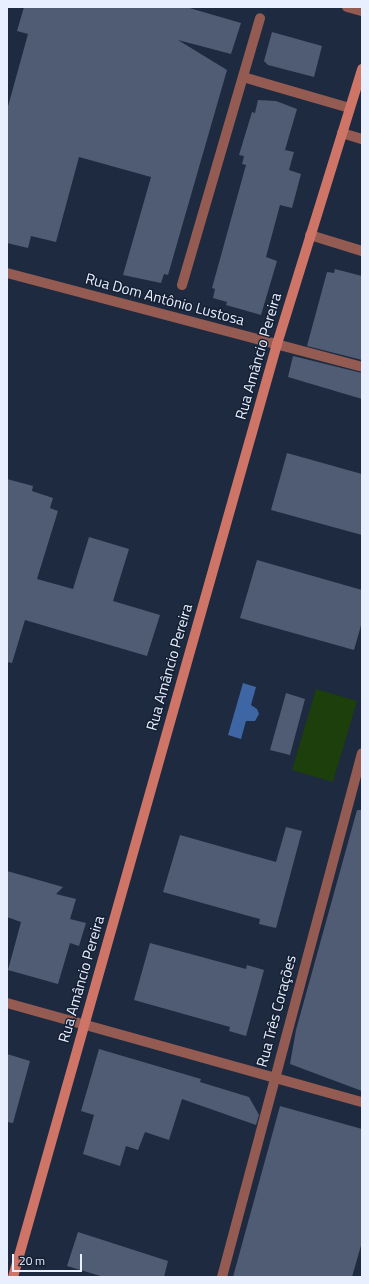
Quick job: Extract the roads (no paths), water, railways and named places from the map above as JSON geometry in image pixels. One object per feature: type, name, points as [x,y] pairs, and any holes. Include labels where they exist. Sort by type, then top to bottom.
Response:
[{"type":"street","points":[[347,7],[362,11]]},
{"type":"street","points":[[182,285],[260,18]]},
{"type":"street","name":"Rua Amâncio Pereira","points":[[13,1277],[277,344],[362,69]]},
{"type":"street","points":[[243,77],[350,108]]},
{"type":"street","points":[[342,133],[362,139]]},
{"type":"street","points":[[310,235],[362,251]]},
{"type":"street","name":"Rua Dom Antônio Lustosa","points":[[7,273],[362,367]]},
{"type":"street","name":"Rua Três Corações","points":[[222,1277],[274,1077],[362,753]]},
{"type":"street","points":[[7,1003],[362,1102]]},
{"type":"water","points":[[243,683],[256,687],[251,705],[257,709],[259,714],[255,721],[246,721],[241,739],[228,735]]}]
